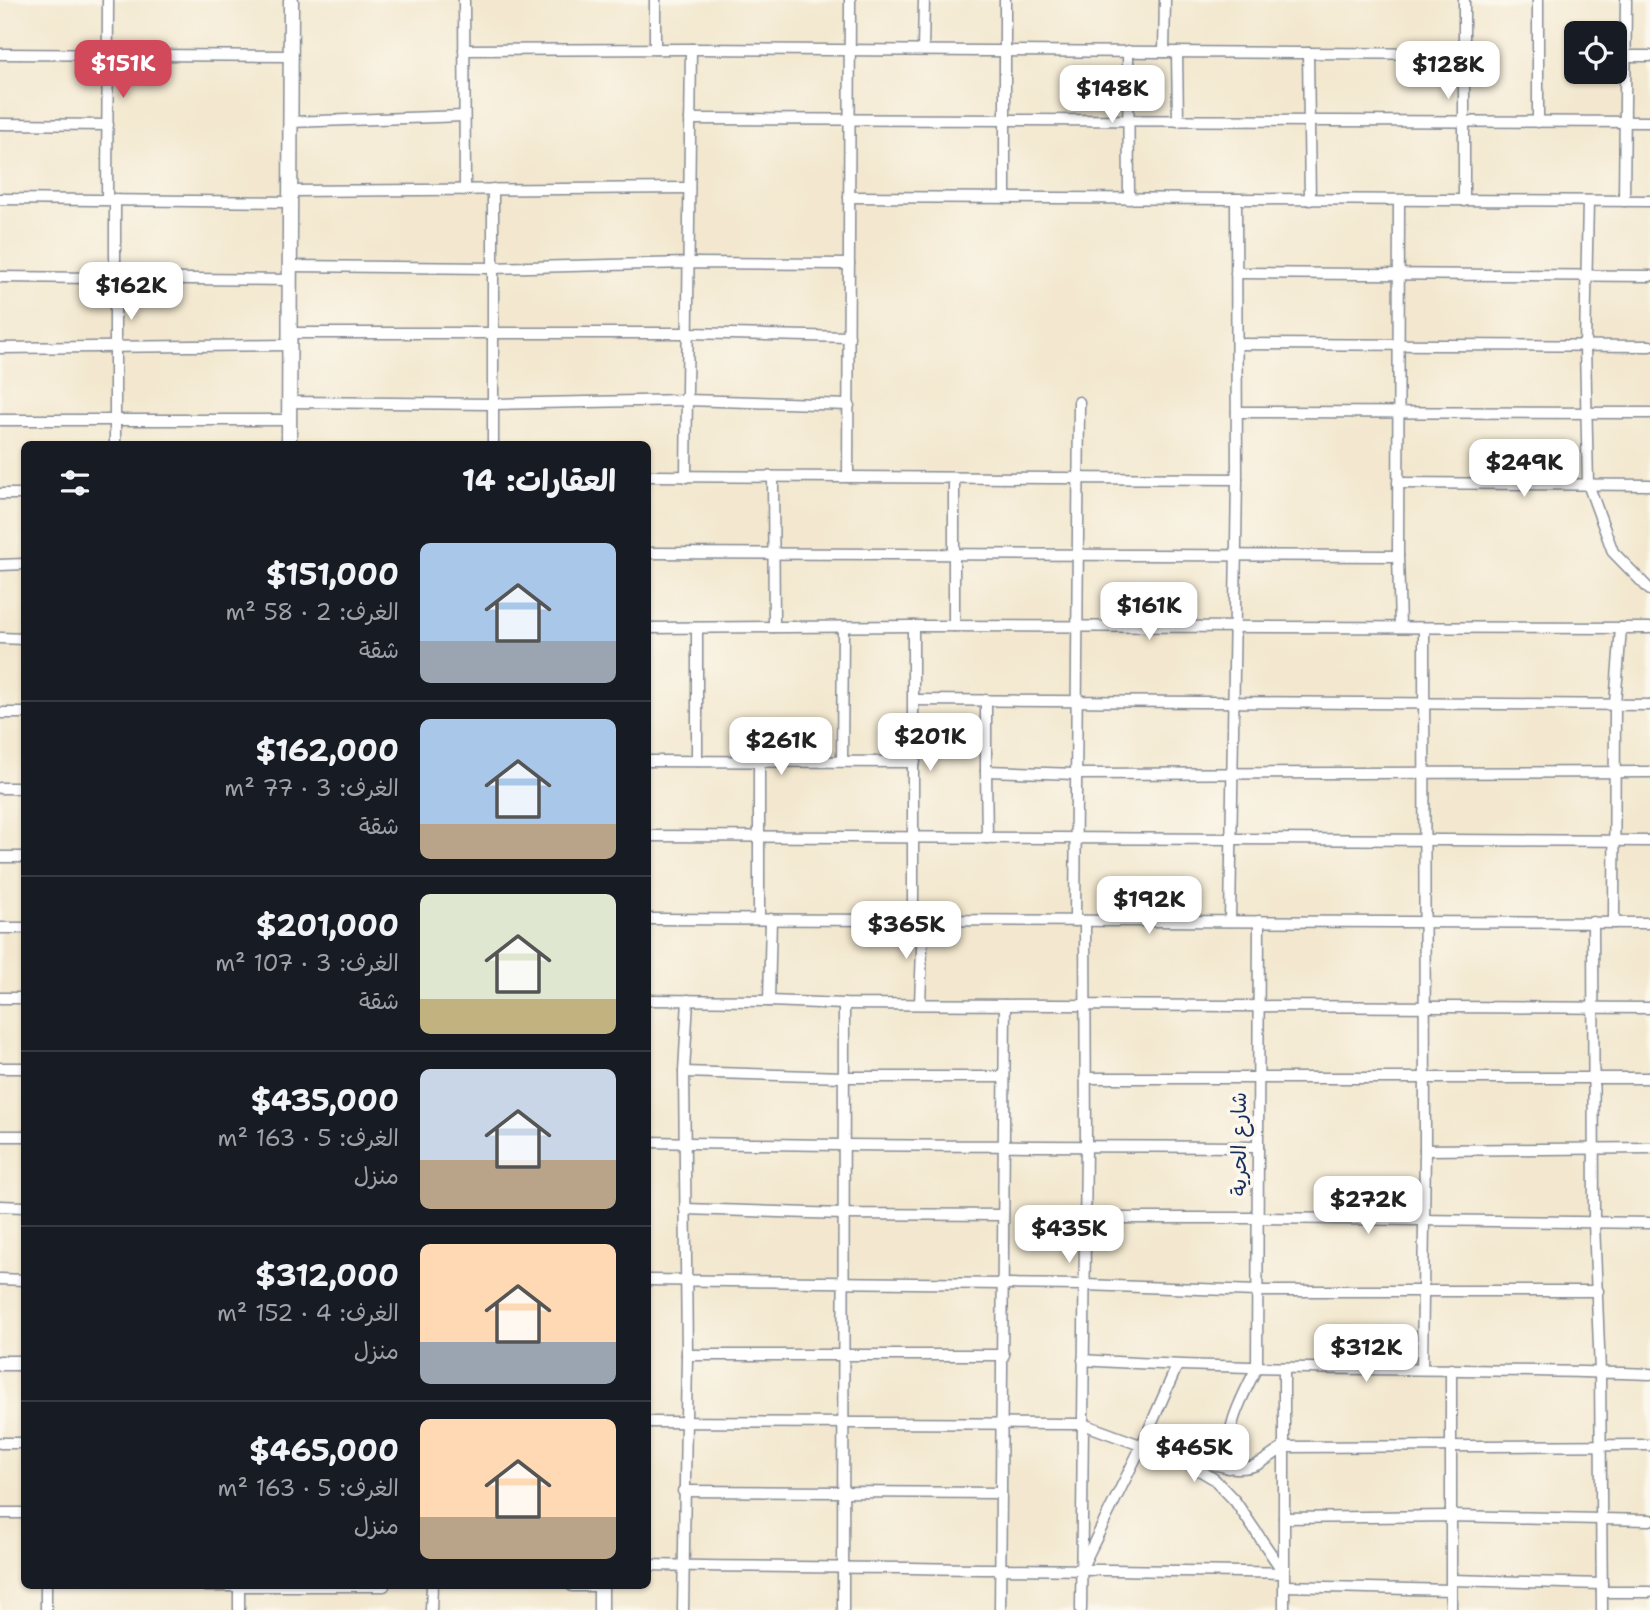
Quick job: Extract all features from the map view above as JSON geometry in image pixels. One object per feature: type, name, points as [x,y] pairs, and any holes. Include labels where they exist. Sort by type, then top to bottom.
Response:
[{"type":"street","points":[[108,0],[108,125],[115,278],[116,441]]},
{"type":"street","points":[[289,441],[291,0]]},
{"type":"street","points":[[464,0],[465,190]]},
{"type":"street","points":[[656,0],[656,49]]},
{"type":"street","points":[[848,477],[850,0]]},
{"type":"street","points":[[923,50],[924,0]]},
{"type":"street","points":[[1005,0],[1005,198]]},
{"type":"street","points":[[1164,52],[1165,0]]},
{"type":"street","points":[[1464,0],[1464,201]]},
{"type":"street","points":[[1538,0],[1538,122]]},
{"type":"street","points":[[1626,0],[1626,21]]},
{"type":"street","points":[[686,477],[691,49]]},
{"type":"street","points":[[464,50],[1005,50],[1464,54]]},
{"type":"street","points":[[1128,51],[1129,199]]},
{"type":"street","points":[[1177,52],[1178,121]]},
{"type":"street","points":[[1308,53],[1310,200]]},
{"type":"street","points":[[0,54],[290,56]]},
{"type":"street","points":[[1627,56],[1650,56]]},
{"type":"street","points":[[1624,201],[1625,84]]},
{"type":"street","points":[[290,122],[464,116]]},
{"type":"street","points":[[690,120],[1650,122]]},
{"type":"street","points":[[0,124],[108,125]]},
{"type":"street","points":[[0,198],[111,199],[493,189],[689,188]]},
{"type":"street","points":[[493,189],[493,441]]},
{"type":"street","points":[[849,197],[1650,201]]},
{"type":"street","points":[[1230,920],[1237,479],[1236,199]]},
{"type":"street","points":[[1399,201],[1400,627]]},
{"type":"street","points":[[1588,201],[1585,346],[1588,484],[1614,552],[1650,590]]},
{"type":"street","points":[[0,277],[115,278],[688,263],[849,264]]},
{"type":"street","points":[[1236,273],[1650,276]]},
{"type":"street","points":[[0,348],[115,348],[493,333],[688,333],[849,337]]},
{"type":"street","points":[[1237,344],[1650,346]]},
{"type":"street","points":[[290,402],[493,404],[687,400],[849,405]]},
{"type":"street","points":[[1079,402],[1075,839],[1085,1003],[1086,1145],[1081,1610]]},
{"type":"street","points":[[1237,412],[1650,413]]},
{"type":"street","points":[[0,419],[289,420]]},
{"type":"street","points":[[651,476],[1237,479]]},
{"type":"street","points":[[774,477],[774,627]]},
{"type":"street","points":[[954,478],[954,626]]},
{"type":"street","points":[[1398,483],[1650,485]]},
{"type":"street","points":[[0,494],[21,494]]},
{"type":"street","points":[[651,553],[1398,556]]},
{"type":"street","points":[[0,565],[21,564]]},
{"type":"street","points":[[913,626],[914,837],[920,1004]]},
{"type":"street","points":[[842,761],[843,627]]},
{"type":"street","points":[[651,628],[1650,628]]},
{"type":"street","points":[[696,761],[697,628]]},
{"type":"street","points":[[1423,1368],[1423,840],[1426,704],[1424,628]]},
{"type":"street","points":[[1614,923],[1615,704],[1621,628]]},
{"type":"street","points":[[0,638],[21,639]]},
{"type":"street","points":[[914,700],[1650,705]]},
{"type":"street","points":[[986,700],[987,838]]},
{"type":"street","points":[[0,713],[21,713]]},
{"type":"street","points":[[651,761],[915,762]]},
{"type":"street","points":[[759,761],[759,919]]},
{"type":"street","points":[[986,771],[1076,774],[1650,772]]},
{"type":"street","points":[[0,788],[21,788]]},
{"type":"street","points":[[651,836],[1650,841]]},
{"type":"street","points":[[0,857],[21,857]]},
{"type":"street","points":[[651,919],[1650,923]]},
{"type":"street","points":[[769,1000],[771,919]]},
{"type":"street","name":"شارع الحرية","points":[[1257,1367],[1259,921]]},
{"type":"street","points":[[1593,922],[1594,1223],[1600,1372],[1602,1610]]},
{"type":"street","points":[[0,928],[21,928]]},
{"type":"street","points":[[0,998],[21,998]]},
{"type":"street","points":[[651,1000],[769,1000],[844,1004],[1085,1003],[1650,1008]]},
{"type":"street","points":[[683,1610],[687,1355],[684,1072],[688,1000]]},
{"type":"street","points":[[843,1610],[844,1004]]},
{"type":"street","points":[[1000,1610],[1005,1004]]},
{"type":"street","points":[[0,1068],[21,1068]]},
{"type":"street","points":[[684,1072],[843,1077],[1004,1077]]},
{"type":"street","points":[[1085,1078],[1650,1078]]},
{"type":"street","points":[[0,1136],[21,1136]]},
{"type":"street","points":[[651,1142],[844,1146],[1003,1144],[1258,1147]]},
{"type":"street","points":[[1425,1150],[1650,1148]]},
{"type":"street","points":[[0,1206],[21,1207]]},
{"type":"street","points":[[685,1209],[1003,1215]]},
{"type":"street","points":[[1085,1218],[1650,1223]]},
{"type":"street","points":[[0,1279],[21,1280]]},
{"type":"street","points":[[651,1280],[1084,1285],[1257,1291],[1598,1291]]},
{"type":"street","points":[[687,1355],[1004,1355]]},
{"type":"street","points":[[1083,1360],[1178,1366],[1423,1368],[1650,1374]]},
{"type":"street","points":[[0,1363],[21,1363]]},
{"type":"street","points":[[1082,1569],[1178,1366]]},
{"type":"street","points":[[1228,1468],[1228,1434],[1241,1398],[1257,1367]]},
{"type":"street","points":[[1284,1368],[1284,1610]]},
{"type":"street","points":[[1451,1369],[1451,1610]]},
{"type":"street","points":[[651,1422],[1083,1424],[1184,1461],[1214,1479],[1259,1534],[1284,1573]]},
{"type":"street","points":[[0,1443],[21,1443]]},
{"type":"street","points":[[1184,1461],[1207,1461],[1228,1468],[1254,1466],[1285,1447],[1650,1446]]},
{"type":"street","points":[[683,1491],[1001,1493]]},
{"type":"street","points":[[0,1513],[21,1513]]},
{"type":"street","points":[[1284,1518],[1451,1517],[1650,1521]]},
{"type":"street","points":[[651,1565],[1284,1573]]},
{"type":"street","points":[[1284,1586],[1451,1585],[1602,1588],[1650,1592]]},
{"type":"street","points":[[46,1589],[46,1610]]},
{"type":"street","points":[[239,1589],[239,1610]]},
{"type":"street","points":[[431,1610],[432,1589]]},
{"type":"street","points":[[601,1589],[601,1610]]}]
